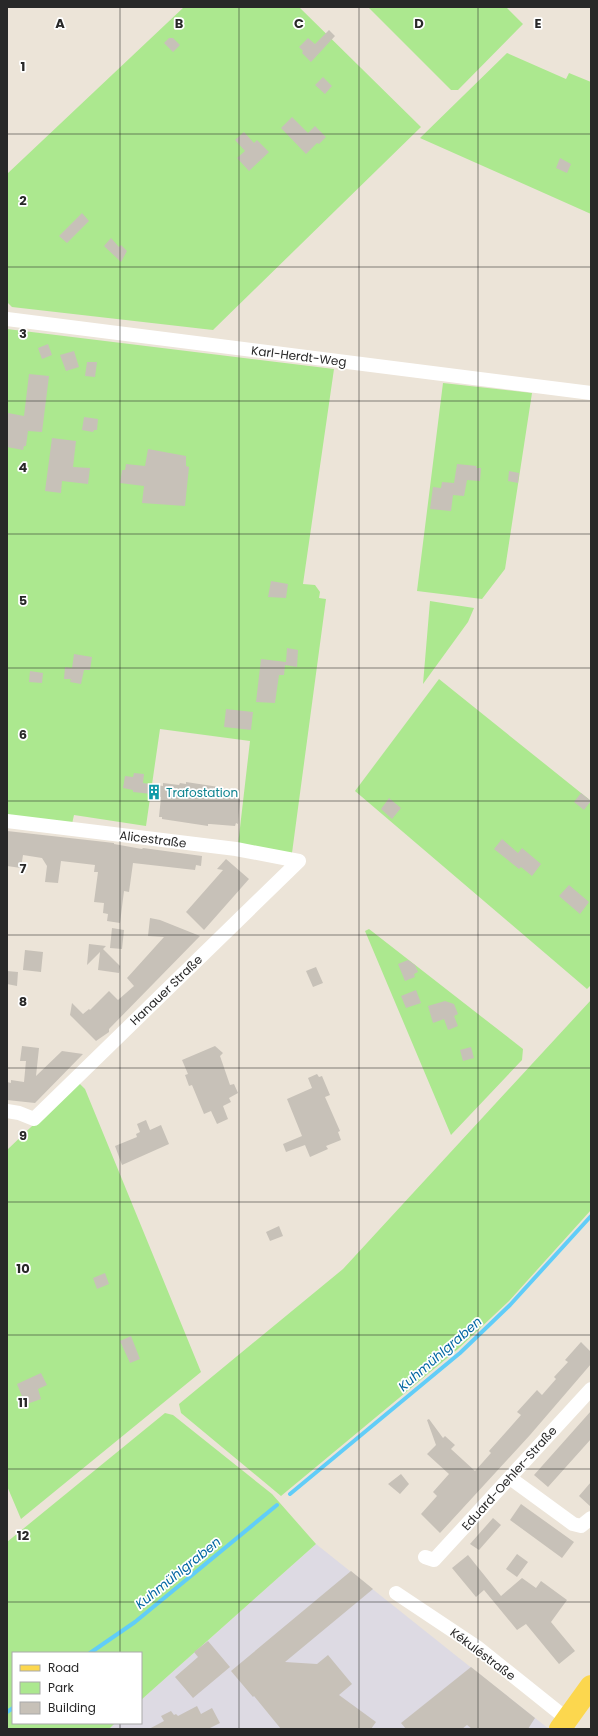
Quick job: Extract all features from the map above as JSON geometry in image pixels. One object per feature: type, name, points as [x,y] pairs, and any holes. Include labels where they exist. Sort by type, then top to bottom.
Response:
[{"type":"main road","points":[[564,1726],[591,1686]]},
{"type":"street","name":"Karl-Herdt-Weg","points":[[7,319],[591,393]]},
{"type":"street","name":"Alicestraße","points":[[7,821],[236,849],[299,861]]},
{"type":"street","name":"Hanauer Straße","points":[[7,1111],[19,1113],[34,1119],[299,861]]},
{"type":"street","name":"Eduard-Oehler-Straße","points":[[425,1557],[434,1560],[591,1389]]},
{"type":"street","points":[[510,1478],[573,1524],[581,1526],[591,1518]]},
{"type":"street","name":"Kékuléstraße","points":[[396,1594],[477,1647],[564,1726]]},
{"type":"shaded area","points":[[316,1544],[549,1729],[109,1729],[114,1724],[142,1724],[142,1699]]},
{"type":"green space","points":[[184,7],[299,7],[421,127],[213,330],[12,307],[7,302],[7,174]]},
{"type":"green space","points":[[368,7],[506,7],[523,24],[458,90],[451,90]]},
{"type":"green space","points":[[507,53],[566,79],[569,73],[591,82],[591,214],[420,138]]},
{"type":"green space","points":[[7,329],[334,369],[303,584],[315,585],[320,592],[319,598],[326,599],[292,853],[238,845],[250,741],[160,729],[146,826],[74,815],[72,824],[7,815]]},
{"type":"green space","points":[[443,383],[532,393],[505,569],[482,599],[417,591]]},
{"type":"green space","points":[[430,601],[474,608],[468,622],[423,684]]},
{"type":"green space","points":[[439,679],[591,801],[591,985],[587,989],[355,791]]},
{"type":"green space","points":[[369,929],[523,1049],[522,1060],[451,1135],[365,931]]},
{"type":"green space","points":[[591,1000],[591,1210],[509,1301],[458,1349],[281,1496],[181,1413],[179,1404],[343,1269]]},
{"type":"green space","points":[[78,1082],[85,1089],[201,1372],[21,1519],[7,1486],[7,1150]]},
{"type":"green space","points":[[165,1413],[173,1415],[272,1494],[316,1544],[142,1699],[142,1652],[12,1652],[12,1724],[114,1724],[109,1729],[7,1729],[7,1542]]},
{"type":"building","points":[[329,30],[335,36],[311,62],[302,53],[303,51],[299,47],[308,38],[315,44]]},
{"type":"building","points":[[169,38],[173,38],[180,45],[173,52],[164,43]]},
{"type":"building","points":[[323,77],[332,86],[325,94],[315,85]]},
{"type":"building","points":[[292,117],[308,133],[315,126],[326,137],[319,144],[317,143],[306,154],[281,128]]},
{"type":"building","points":[[244,132],[254,143],[257,140],[269,152],[249,171],[237,158],[245,151],[235,140]]},
{"type":"building","points":[[560,158],[571,164],[567,173],[556,168]]},
{"type":"building","points":[[82,213],[89,221],[67,243],[59,236]]},
{"type":"building","points":[[111,238],[119,247],[121,245],[127,251],[121,262],[104,246]]},
{"type":"building","points":[[48,344],[52,355],[42,359],[38,348]]},
{"type":"building","points":[[74,351],[79,367],[66,371],[60,355]]},
{"type":"building","points":[[87,362],[97,362],[95,377],[85,376]]},
{"type":"building","points":[[29,374],[49,376],[42,432],[28,431],[26,446],[24,446],[23,450],[7,447],[8,413],[24,416]]},
{"type":"building","points":[[84,417],[98,419],[97,430],[94,430],[93,432],[82,430]]},
{"type":"building","points":[[52,438],[76,441],[73,467],[90,468],[88,484],[62,481],[61,493],[45,491]]},
{"type":"building","points":[[148,449],[186,456],[186,466],[189,467],[185,506],[142,503],[144,486],[120,483],[122,470],[125,470],[126,464],[145,466]]},
{"type":"building","points":[[457,464],[477,466],[476,468],[481,468],[480,481],[467,480],[464,496],[453,495],[451,511],[430,509],[433,487],[441,488],[442,482],[454,483]]},
{"type":"building","points":[[509,471],[519,473],[518,483],[508,481]]},
{"type":"building","points":[[271,581],[288,584],[286,598],[268,597]]},
{"type":"building","points":[[287,648],[298,650],[297,667],[285,665],[284,675],[279,675],[275,703],[256,702],[261,659],[286,662]]},
{"type":"building","points":[[74,654],[92,657],[90,670],[84,670],[81,684],[70,682],[71,679],[64,679],[65,667],[72,668]]},
{"type":"building","points":[[30,671],[43,673],[42,683],[29,682]]},
{"type":"building","points":[[226,709],[253,712],[251,730],[224,727]]},
{"type":"building","points":[[134,773],[144,774],[143,783],[163,786],[163,783],[179,785],[180,783],[186,784],[186,782],[219,787],[218,793],[229,794],[229,796],[240,799],[238,824],[236,823],[235,826],[208,824],[208,826],[162,819],[162,817],[159,817],[161,797],[151,796],[152,794],[133,792],[133,790],[123,788],[125,776],[133,777]]},
{"type":"building","points":[[581,793],[591,801],[584,810],[574,802]]},
{"type":"building","points":[[389,798],[401,808],[392,819],[381,809]]},
{"type":"building","points":[[7,831],[114,843],[142,849],[202,856],[201,866],[196,865],[195,870],[133,863],[129,892],[124,891],[120,923],[107,921],[108,914],[103,913],[104,903],[94,902],[98,872],[94,872],[95,865],[61,861],[58,883],[45,882],[47,866],[42,858],[23,855],[21,868],[7,866]]},
{"type":"building","points":[[502,839],[518,853],[522,848],[541,864],[532,876],[521,867],[519,869],[494,849]]},
{"type":"building","points":[[226,859],[249,879],[204,930],[186,912],[223,870],[217,869]]},
{"type":"building","points":[[569,885],[589,902],[580,914],[559,896]]},
{"type":"building","points":[[150,918],[160,920],[200,936],[109,1029],[109,1032],[96,1041],[70,1015],[72,1003],[83,1014],[89,1009],[90,1010],[109,991],[118,1000],[134,986],[127,978],[164,937],[148,936]]},
{"type":"building","points":[[112,928],[124,930],[122,949],[110,948]]},
{"type":"building","points":[[89,944],[106,946],[103,949],[120,966],[119,973],[98,970],[100,952],[87,965]]},
{"type":"building","points":[[25,950],[43,952],[41,972],[23,970]]},
{"type":"building","points":[[408,960],[415,965],[418,972],[414,974],[415,977],[405,981],[398,964]]},
{"type":"building","points":[[316,967],[323,983],[313,987],[306,971]]},
{"type":"building","points":[[7,971],[18,972],[17,986],[7,984]]},
{"type":"building","points":[[416,990],[421,1003],[406,1008],[401,996]]},
{"type":"building","points":[[445,1001],[454,1004],[458,1014],[454,1016],[458,1026],[448,1030],[444,1019],[433,1023],[428,1006]]},
{"type":"building","points":[[22,1046],[39,1048],[36,1076],[62,1051],[83,1054],[35,1103],[7,1100],[7,1082],[11,1083],[11,1080],[24,1082],[26,1061],[20,1061]]},
{"type":"building","points":[[215,1046],[223,1053],[220,1056],[230,1085],[234,1084],[238,1093],[229,1098],[231,1102],[223,1106],[228,1119],[217,1124],[211,1111],[204,1114],[192,1085],[189,1086],[185,1075],[188,1074],[182,1060]]},
{"type":"building","points":[[471,1047],[474,1058],[463,1061],[460,1050]]},
{"type":"building","points":[[317,1074],[319,1077],[322,1076],[330,1095],[325,1097],[340,1131],[338,1132],[341,1140],[326,1146],[328,1149],[310,1157],[305,1145],[286,1152],[283,1144],[302,1136],[287,1099],[312,1088],[308,1078]]},
{"type":"building","points":[[146,1120],[150,1130],[161,1125],[169,1144],[122,1165],[115,1146],[137,1137],[136,1134],[140,1132],[137,1124]]},
{"type":"building","points":[[279,1226],[283,1236],[270,1241],[266,1232]]},
{"type":"building","points":[[105,1273],[109,1284],[97,1289],[93,1278]]},
{"type":"building","points":[[131,1336],[140,1359],[130,1363],[120,1341]]},
{"type":"building","points":[[581,1342],[591,1352],[591,1364],[530,1435],[440,1533],[421,1514],[437,1496],[433,1492],[449,1474],[427,1454],[436,1445],[427,1420],[429,1419],[443,1438],[445,1436],[455,1445],[451,1449],[475,1471],[491,1453],[489,1451],[521,1415],[517,1412],[537,1390],[542,1395],[556,1379],[554,1377],[568,1362],[565,1360]]},
{"type":"building","points":[[41,1373],[47,1385],[38,1389],[41,1399],[27,1404],[26,1398],[23,1399],[17,1384]]},
{"type":"building","points":[[591,1411],[591,1439],[548,1487],[534,1475]]},
{"type":"building","points":[[401,1474],[409,1484],[400,1494],[388,1484]]},
{"type":"building","points":[[591,1482],[591,1507],[579,1496]]},
{"type":"building","points":[[521,1504],[574,1542],[562,1558],[510,1520]]},
{"type":"building","points":[[493,1518],[501,1525],[479,1550],[470,1544]]},
{"type":"building","points":[[517,1554],[528,1562],[517,1577],[506,1569]]},
{"type":"building","points":[[468,1555],[501,1596],[522,1578],[536,1588],[541,1581],[567,1600],[551,1622],[575,1651],[559,1664],[526,1624],[517,1630],[484,1590],[476,1597],[452,1568]]},
{"type":"building","points":[[351,1571],[373,1589],[285,1662],[317,1664],[328,1655],[352,1684],[339,1695],[376,1722],[371,1729],[281,1729],[231,1671]]},
{"type":"building","points":[[208,1641],[230,1667],[193,1698],[175,1677],[198,1657],[194,1652]]},
{"type":"building","points":[[471,1667],[535,1718],[528,1729],[472,1729],[467,1725],[462,1729],[406,1729],[401,1723]]},
{"type":"building","points":[[197,1706],[201,1714],[212,1708],[220,1723],[208,1729],[149,1729],[164,1721],[161,1716],[171,1711],[174,1715],[176,1714],[178,1716]]},
{"type":"waterway","name":"Kuhmühlgraben","points":[[290,1494],[460,1353],[510,1305],[591,1216]]},
{"type":"waterway","name":"Kuhmühlgraben","points":[[91,1652],[135,1622],[277,1505]]},
{"type":"waterway","name":"Kuhmühlgraben","points":[[7,1712],[12,1709]]},
{"type":"place","name":"Trafostation","points":[[154,792]]}]
